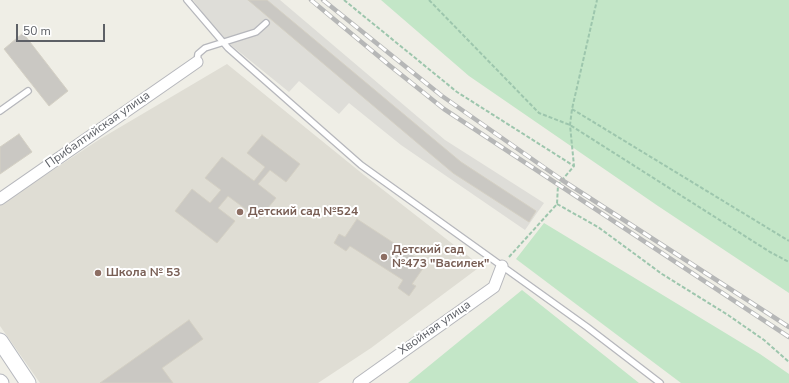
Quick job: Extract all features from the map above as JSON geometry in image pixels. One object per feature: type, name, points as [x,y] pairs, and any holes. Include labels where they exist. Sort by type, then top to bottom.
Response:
[{"type":"street","name":"Прибалтийская улица","points":[[0,199],[197,62]]},
{"type":"street","name":"Хвойная улица","points":[[359,383],[494,287],[502,266]]},
{"type":"street","points":[[0,341],[28,383]]},
{"type":"lane","points":[[187,0],[228,48],[361,165],[587,327],[660,383]]},
{"type":"lane","points":[[197,62],[198,54],[205,48],[256,32],[266,23]]},
{"type":"lane","points":[[0,111],[28,91]]},
{"type":"path","points":[[344,0],[457,92],[574,166]]},
{"type":"path","points":[[429,0],[539,113],[570,125],[764,248],[789,262]]},
{"type":"path","points":[[502,266],[557,204],[558,185],[574,166],[570,125],[572,109],[597,0]]},
{"type":"path","points":[[572,109],[789,241]]},
{"type":"path","points":[[557,204],[598,228],[662,274],[728,315],[764,340],[789,362]]},
{"type":"shaded area","points":[[193,0],[280,0],[445,140],[544,203],[525,230],[401,145],[349,103],[339,114],[299,81],[289,92],[221,37]]},
{"type":"shaded area","points":[[227,64],[364,175],[481,266],[371,348],[318,383],[40,383],[0,326],[0,205],[100,139]]},
{"type":"green space","points":[[381,0],[789,0],[789,293],[658,206],[469,76]]},
{"type":"green space","points":[[544,223],[760,354],[789,374],[789,383],[681,383],[516,259]]},
{"type":"green space","points":[[522,290],[639,383],[408,383]]},
{"type":"building","points":[[248,0],[267,0],[461,162],[536,211],[529,222],[453,173]]},
{"type":"building","points":[[23,33],[68,91],[49,106],[4,49]]},
{"type":"building","points":[[19,134],[32,152],[0,174],[0,147]]},
{"type":"building","points":[[262,135],[300,164],[286,182],[270,170],[258,184],[276,198],[259,219],[228,196],[218,208],[235,221],[217,243],[175,211],[192,189],[210,203],[221,190],[205,178],[222,157],[254,181],[265,167],[247,153]]},
{"type":"building","points":[[357,219],[426,264],[412,284],[416,286],[409,296],[398,288],[403,280],[350,246],[346,251],[334,243],[339,234],[345,237]]},
{"type":"building","points":[[189,320],[203,339],[162,368],[173,383],[100,383]]},
{"type":"railway","points":[[311,0],[444,109],[789,337]]},
{"type":"railway","points":[[323,0],[442,96],[562,180],[789,327]]},
{"type":"place","name":"Детский сад №524","points":[[240,212]]},
{"type":"place","name":"Детский сад №473 \"Василек\"","points":[[384,257]]},
{"type":"place","name":"Школа № 53","points":[[98,273]]}]
